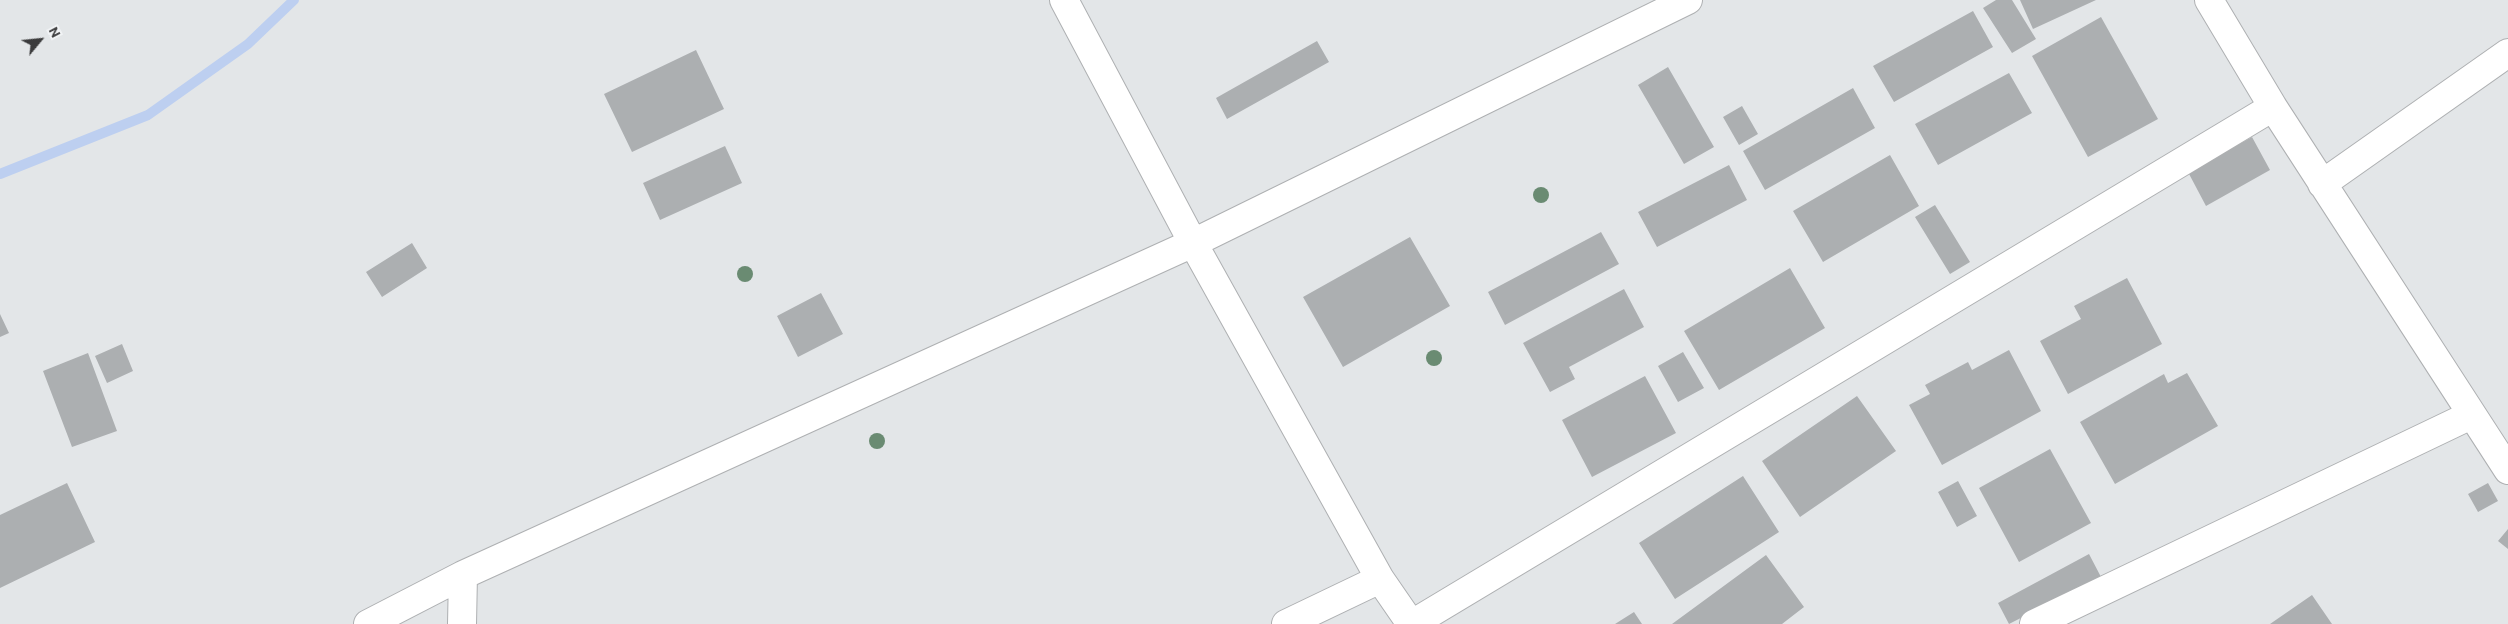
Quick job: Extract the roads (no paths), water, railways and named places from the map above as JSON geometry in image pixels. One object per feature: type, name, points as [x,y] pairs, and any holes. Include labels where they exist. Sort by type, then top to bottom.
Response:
[{"type":"street","points":[[1064,0],[1193,243],[1380,579],[1411,624],[2273,107]]},
{"type":"street","points":[[368,624],[463,575],[1193,243],[1688,0]]},
{"type":"street","points":[[2209,0],[2273,107],[2471,416],[2508,470]]},
{"type":"street","points":[[2322,184],[2508,53]]},
{"type":"street","points":[[2034,624],[2471,416]]},
{"type":"street","points":[[462,624],[463,575]]},
{"type":"street","points":[[1286,624],[1380,579]]},
{"type":"waterway","points":[[0,174],[148,115],[248,44],[294,0]]}]
